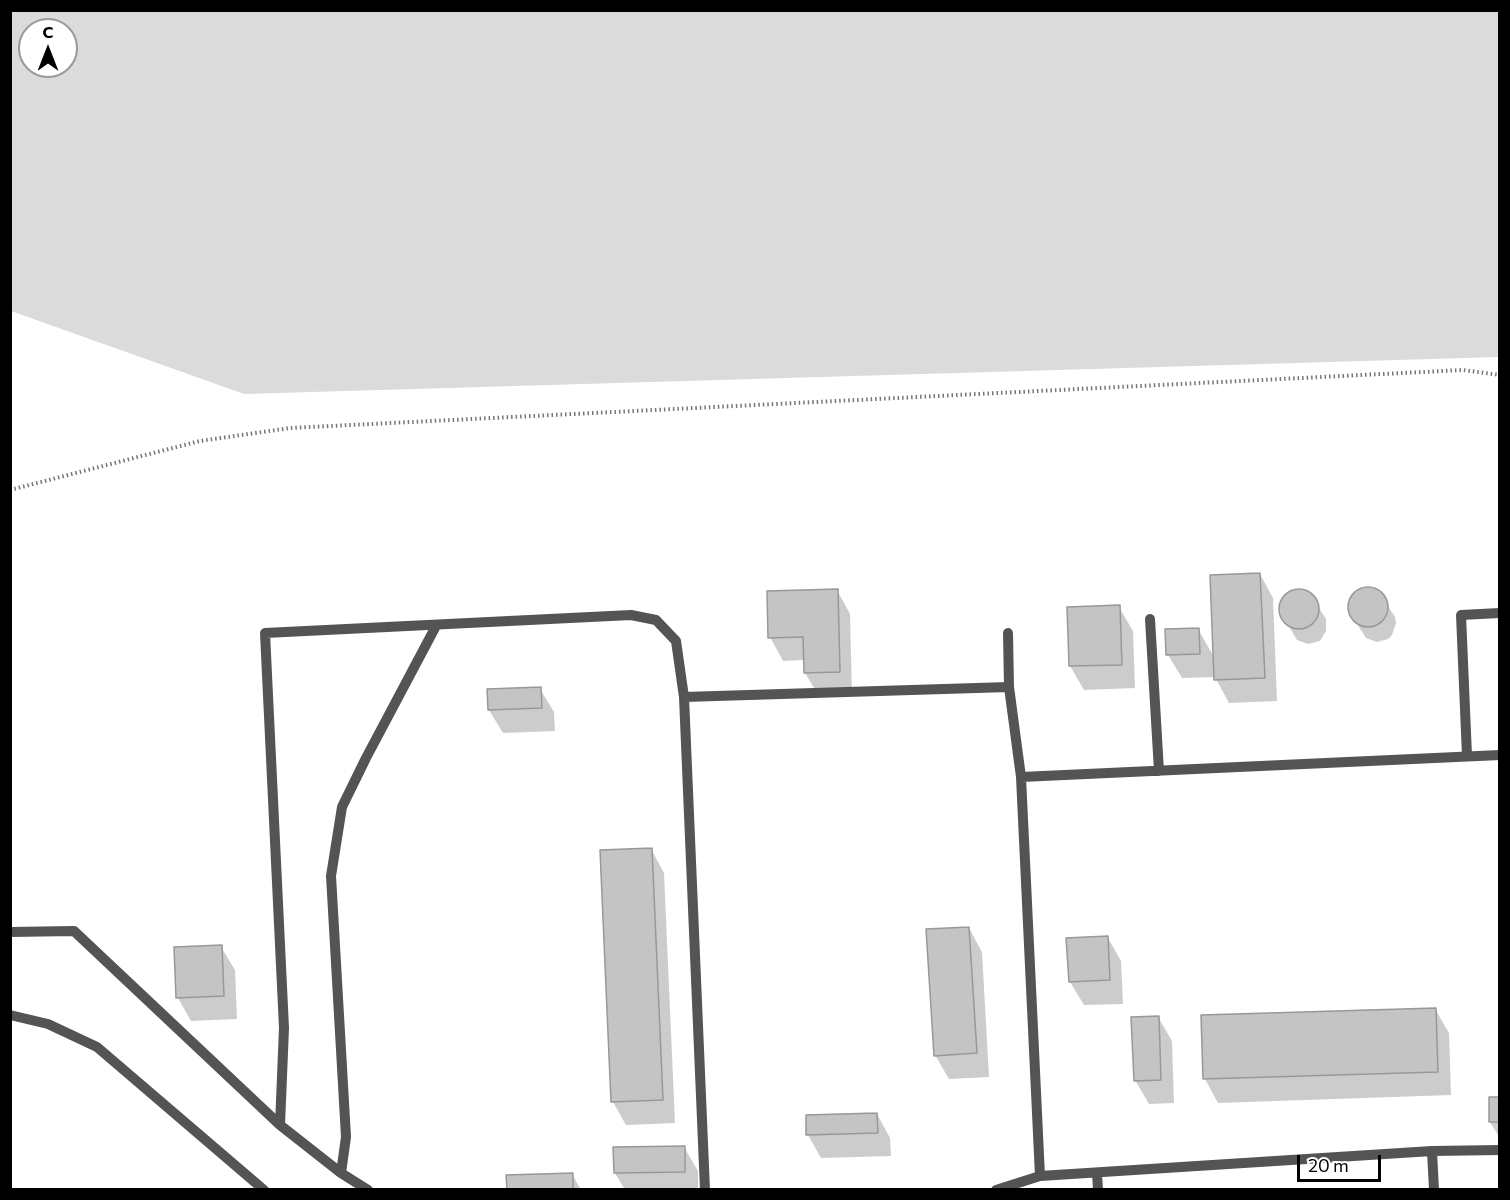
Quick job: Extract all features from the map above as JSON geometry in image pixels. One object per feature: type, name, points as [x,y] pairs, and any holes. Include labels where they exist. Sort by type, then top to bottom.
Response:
[{"type":"lane","points":[[1467,756],[1461,615],[1500,613]]},
{"type":"lane","points":[[280,1125],[284,1028],[265,633],[631,615],[656,620],[676,641],[684,698],[705,1190]]},
{"type":"lane","points":[[1150,619],[1159,771]]},
{"type":"lane","points":[[341,1173],[346,1137],[331,876],[342,807],[436,626]]},
{"type":"lane","points":[[1008,633],[1009,687],[1021,777],[1040,1176]]},
{"type":"lane","points":[[684,698],[1009,687]]},
{"type":"lane","points":[[1021,777],[1500,754]]},
{"type":"lane","points":[[10,932],[74,930],[280,1125],[341,1173],[368,1190]]},
{"type":"lane","points":[[10,1016],[48,1024],[97,1047],[264,1190]]},
{"type":"lane","points":[[996,1190],[1040,1176],[1432,1151],[1500,1150]]},
{"type":"lane","points":[[1432,1151],[1434,1190]]},
{"type":"lane","points":[[1097,1173],[1098,1190]]},
{"type":"path","points":[[10,490],[200,441],[290,428],[1463,370],[1500,375]]},
{"type":"shaded area","points":[[11,10],[1499,11],[1499,357],[244,394],[11,311]]},
{"type":"building","points":[[1260,573],[1265,678],[1214,680],[1210,575]]},
{"type":"building","points":[[1368,587],[1376,588],[1382,593],[1387,599],[1387,615],[1382,621],[1376,626],[1368,627],[1360,626],[1354,621],[1349,615],[1348,607],[1349,599],[1354,593],[1360,588]]},
{"type":"building","points":[[838,589],[840,672],[804,673],[803,637],[768,638],[767,591]]},
{"type":"building","points":[[1299,589],[1307,590],[1313,595],[1318,601],[1318,617],[1313,623],[1307,628],[1299,629],[1291,628],[1285,623],[1280,617],[1279,609],[1280,601],[1285,595],[1291,590]]},
{"type":"building","points":[[1120,605],[1122,665],[1069,666],[1067,607]]},
{"type":"building","points":[[1199,628],[1200,654],[1166,655],[1165,629]]},
{"type":"building","points":[[541,687],[542,708],[488,710],[487,689]]},
{"type":"building","points":[[652,848],[663,1100],[611,1102],[600,850]]},
{"type":"building","points":[[969,927],[977,1053],[934,1056],[926,929]]},
{"type":"building","points":[[1108,936],[1110,980],[1069,982],[1066,938]]},
{"type":"building","points":[[222,945],[224,996],[176,998],[174,947]]},
{"type":"building","points":[[1436,1008],[1438,1072],[1203,1079],[1201,1015]]},
{"type":"building","points":[[1159,1016],[1161,1080],[1134,1081],[1131,1017]]},
{"type":"building","points":[[1489,1097],[1500,1097],[1500,1122],[1489,1122]]},
{"type":"building","points":[[877,1113],[878,1133],[806,1135],[806,1115]]},
{"type":"building","points":[[685,1146],[685,1172],[614,1173],[613,1147]]},
{"type":"building","points":[[573,1173],[573,1190],[507,1190],[506,1175]]}]
